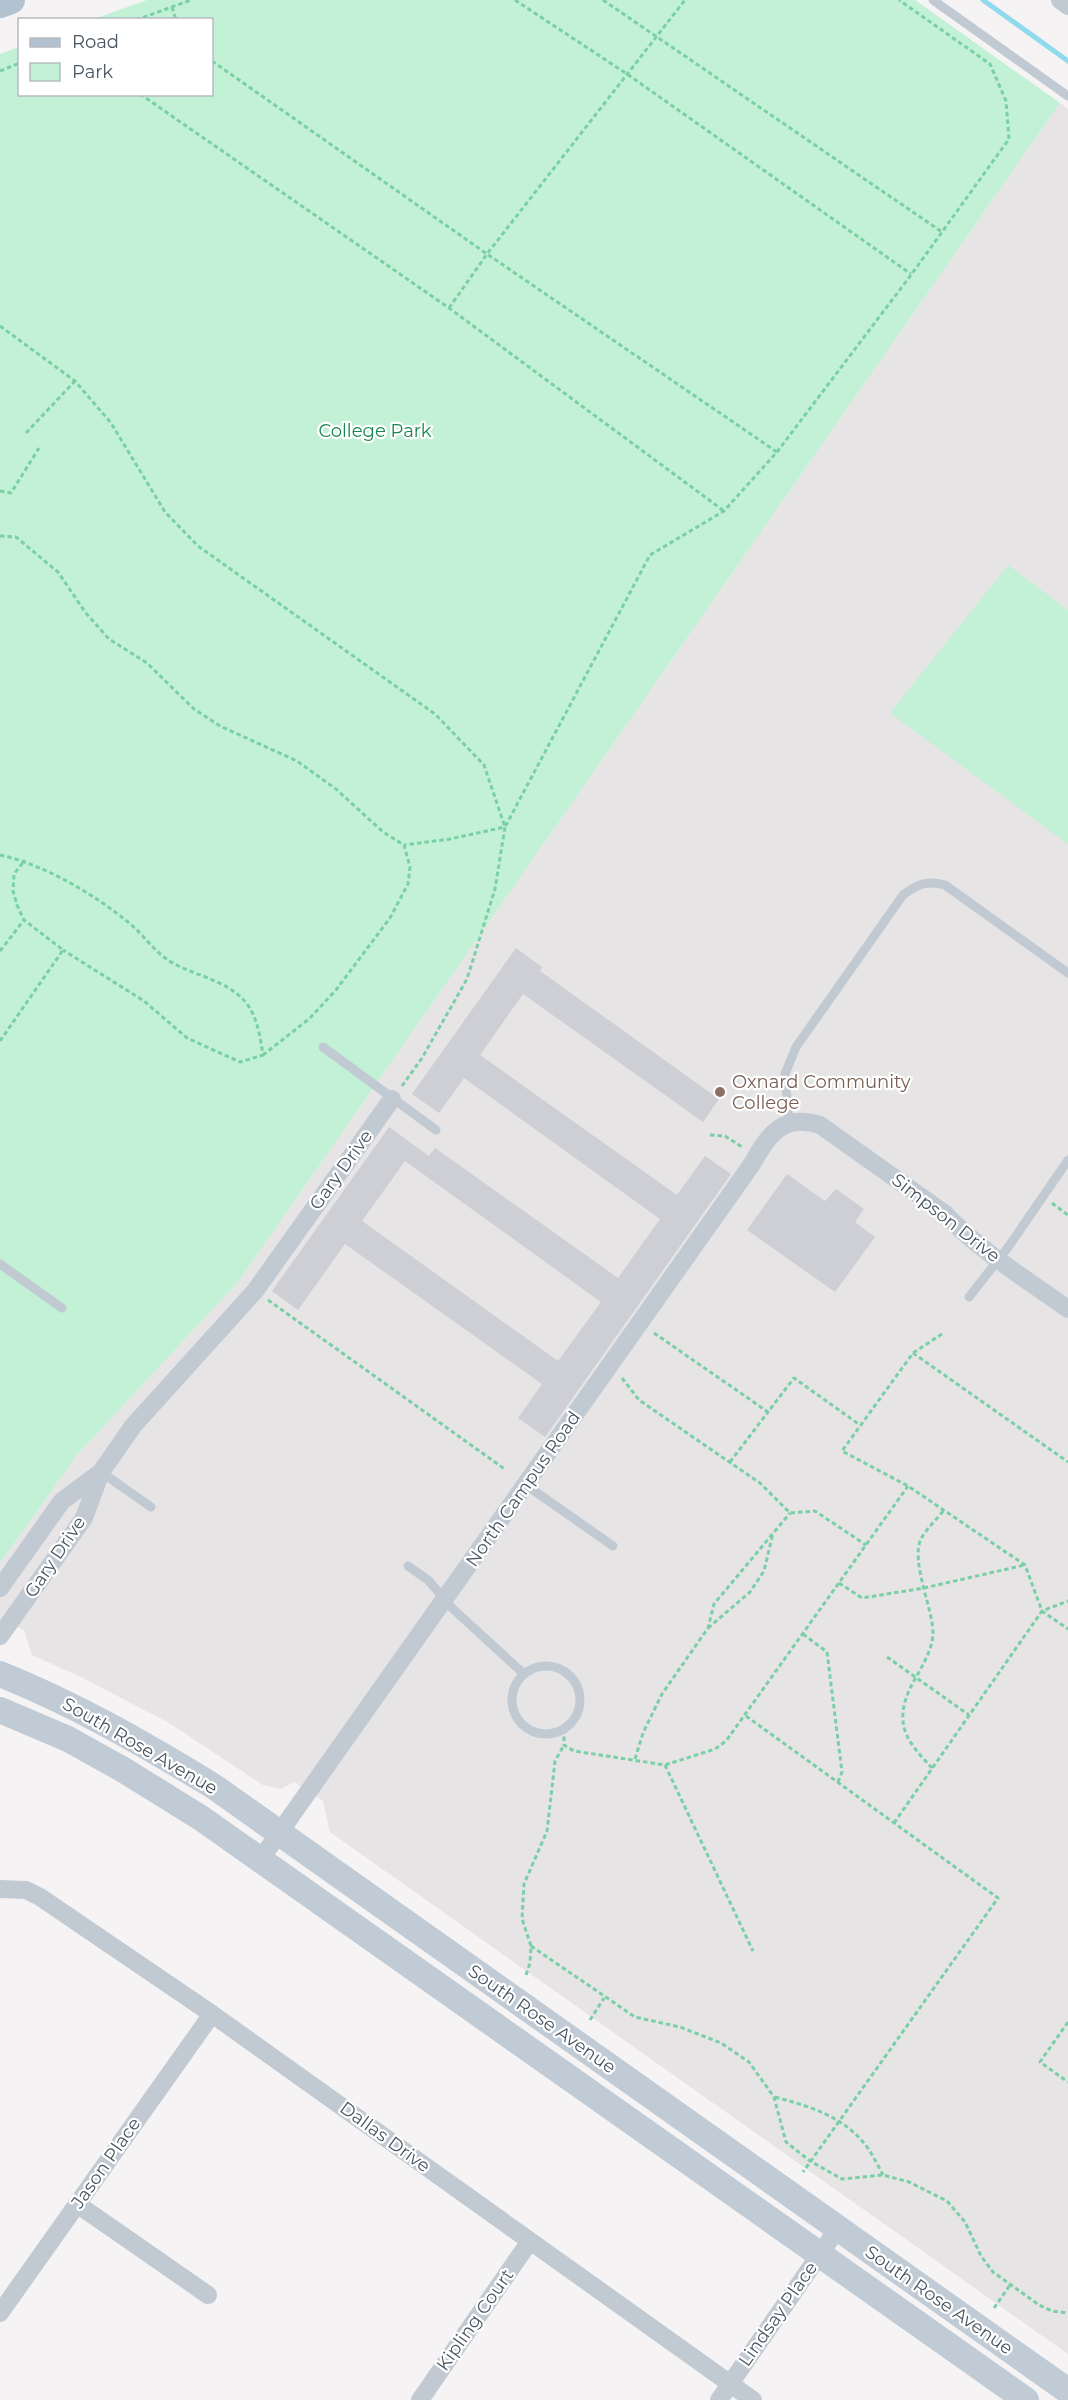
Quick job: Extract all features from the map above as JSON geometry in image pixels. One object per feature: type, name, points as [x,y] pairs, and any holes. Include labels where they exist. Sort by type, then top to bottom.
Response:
[{"type":"main road","points":[[0,4],[11,0]]},
{"type":"main road","name":"South Rose Avenue","points":[[0,1674],[43,1691],[149,1747],[213,1786],[1068,2391]]},
{"type":"main road","name":"South Rose Avenue","points":[[0,1710],[68,1739],[201,1818],[1026,2400]]},
{"type":"main road","points":[[997,2380],[1052,2400]]},
{"type":"street","points":[[1060,0],[1068,6]]},
{"type":"street","name":"Gary Drive","points":[[0,1636],[84,1518],[101,1472],[133,1426],[255,1291],[392,1100]]},
{"type":"street","name":"Simpson Drive","points":[[789,1122],[805,1121],[820,1125],[945,1213],[961,1231],[1068,1309]]},
{"type":"street","name":"North Campus Road","points":[[260,1860],[752,1164],[766,1140],[789,1122]]},
{"type":"street","name":"Gary Drive","points":[[0,1588],[62,1501],[101,1472]]},
{"type":"street","name":"Dallas Drive","points":[[4,1888],[26,1890],[40,1897],[212,2014],[753,2400]]},
{"type":"street","name":"Jason Place","points":[[0,2313],[212,2014]]},
{"type":"street","points":[[77,2204],[208,2295]]},
{"type":"street","name":"Lindsay Place","points":[[719,2400],[838,2228]]},
{"type":"street","name":"Kipling Court","points":[[420,2400],[530,2241]]},
{"type":"lane","points":[[933,0],[1068,96]]},
{"type":"lane","points":[[789,1122],[785,1074],[796,1047],[903,895],[916,885],[932,881],[945,885],[1068,973]]},
{"type":"lane","points":[[324,1047],[392,1100],[436,1130]]},
{"type":"lane","points":[[969,1297],[999,1260],[1068,1160]]},
{"type":"lane","points":[[0,1264],[62,1308]]},
{"type":"lane","points":[[101,1472],[151,1507]]},
{"type":"lane","points":[[526,1485],[613,1546]]},
{"type":"lane","points":[[408,1566],[428,1580],[446,1598],[453,1609],[524,1674]]},
{"type":"lane","points":[[545,1665],[566,1671],[574,1679],[581,1701],[572,1722],[564,1729],[542,1734],[522,1724],[513,1704],[517,1683],[524,1674],[545,1665]]},
{"type":"path","points":[[142,18],[190,0]]},
{"type":"path","points":[[515,0],[627,74],[911,274]]},
{"type":"path","points":[[603,0],[942,232]]},
{"type":"path","points":[[449,308],[487,254],[685,0]]},
{"type":"path","points":[[392,1100],[422,1058],[467,979],[495,889],[505,827],[650,555],[724,511],[777,452],[1009,139],[1006,101],[990,64],[898,0]]},
{"type":"path","points":[[172,7],[175,18]]},
{"type":"path","points":[[213,63],[777,452]]},
{"type":"path","points":[[0,70],[18,64]]},
{"type":"path","points":[[143,96],[449,308],[724,511]]},
{"type":"path","points":[[0,326],[75,381],[111,423],[165,512],[198,546],[435,714],[484,765],[505,827]]},
{"type":"path","points":[[26,433],[75,381]]},
{"type":"path","points":[[0,491],[11,494],[39,448]]},
{"type":"path","points":[[0,536],[16,537],[58,572],[85,612],[109,639],[147,663],[194,710],[220,726],[297,761],[336,789],[383,832],[404,845],[450,839],[505,827]]},
{"type":"path","points":[[25,860],[14,874],[13,891],[24,920],[63,950],[144,1001],[187,1038],[240,1062],[263,1055],[309,1019],[336,990],[390,918],[408,884],[410,867],[404,845]]},
{"type":"path","points":[[0,855],[25,860],[92,897],[129,922],[168,960],[225,986],[246,1002],[257,1023],[263,1055]]},
{"type":"path","points":[[0,951],[24,920]]},
{"type":"path","points":[[0,1041],[63,950]]},
{"type":"path","points":[[710,1135],[725,1136],[742,1147]]},
{"type":"path","points":[[1043,1197],[1068,1215]]},
{"type":"path","points":[[255,1291],[506,1470]]},
{"type":"path","points":[[652,1332],[768,1412]]},
{"type":"path","points":[[942,1334],[913,1353],[842,1452],[908,1486],[1025,1565],[1042,1611],[1068,1629]]},
{"type":"path","points":[[913,1353],[1068,1462]]},
{"type":"path","points":[[621,1376],[639,1400],[760,1483],[790,1513]]},
{"type":"path","points":[[730,1462],[794,1378],[860,1425]]},
{"type":"path","points":[[564,1745],[574,1750],[665,1765],[715,1749],[726,1741],[908,1486]]},
{"type":"path","points":[[932,1768],[909,1740],[903,1722],[905,1700],[927,1657],[933,1634],[919,1553],[920,1540],[944,1510]]},
{"type":"path","points":[[708,1628],[714,1604],[790,1513],[815,1511],[866,1545]]},
{"type":"path","points":[[635,1759],[643,1733],[662,1694],[708,1628],[750,1592],[764,1571],[774,1531]]},
{"type":"path","points":[[839,1583],[862,1598],[924,1588],[1025,1565]]},
{"type":"path","points":[[894,1823],[1042,1611],[1068,1601]]},
{"type":"path","points":[[803,1634],[827,1652],[842,1772],[838,1782]]},
{"type":"path","points":[[887,1657],[969,1715]]},
{"type":"path","points":[[746,1716],[998,1898],[802,2172]]},
{"type":"path","points":[[526,1975],[530,1963],[531,1946],[522,1918],[524,1884],[546,1832],[555,1761],[564,1745],[564,1729]]},
{"type":"path","points":[[665,1765],[753,1951]]},
{"type":"path","points":[[531,1946],[635,2018],[680,2027],[721,2043],[749,2062],[774,2097],[786,2142],[810,2161],[842,2179],[883,2175],[909,2182],[948,2201],[966,2222],[981,2256],[993,2272],[1040,2305],[1052,2311],[1068,2313]]},
{"type":"path","points":[[590,2020],[604,1998]]},
{"type":"path","points":[[1068,2022],[1040,2062],[1068,2082]]},
{"type":"path","points":[[774,2097],[810,2106],[839,2120],[864,2142],[883,2175]]},
{"type":"path","points":[[994,2308],[1010,2285]]},
{"type":"shaded area","name":"Oxnard Community College","points":[[1060,103],[1068,109],[1068,2354],[330,1832],[323,1801],[294,1782],[281,1789],[263,1785],[169,1723],[81,1677],[32,1655],[24,1630],[0,1619],[0,1563],[77,1455],[238,1282]]},
{"type":"green space","name":"College Park","points":[[147,0],[915,0],[1060,103],[238,1282],[77,1455],[0,1563],[0,54],[18,47],[18,96],[213,96],[213,18],[97,18]]},
{"type":"green space","points":[[1008,565],[1068,610],[1068,844],[890,713]]},
{"type":"building","points":[[516,948],[542,967],[540,971],[719,1099],[703,1122],[523,994],[480,1055],[677,1195],[705,1156],[731,1174],[545,1437],[518,1418],[542,1384],[345,1244],[298,1310],[272,1291],[389,1127],[429,1156],[435,1148],[618,1278],[660,1219],[464,1078],[439,1113],[412,1094]],"holes":[[[405,1161],[601,1302],[558,1361],[362,1221]]]},
{"type":"building","points":[[787,1174],[825,1201],[836,1189],[864,1209],[855,1222],[875,1237],[835,1292],[747,1230]]},
{"type":"waterway","points":[[983,0],[1068,61]]},
{"type":"place","name":"Oxnard Community College","points":[[720,1092]]}]
